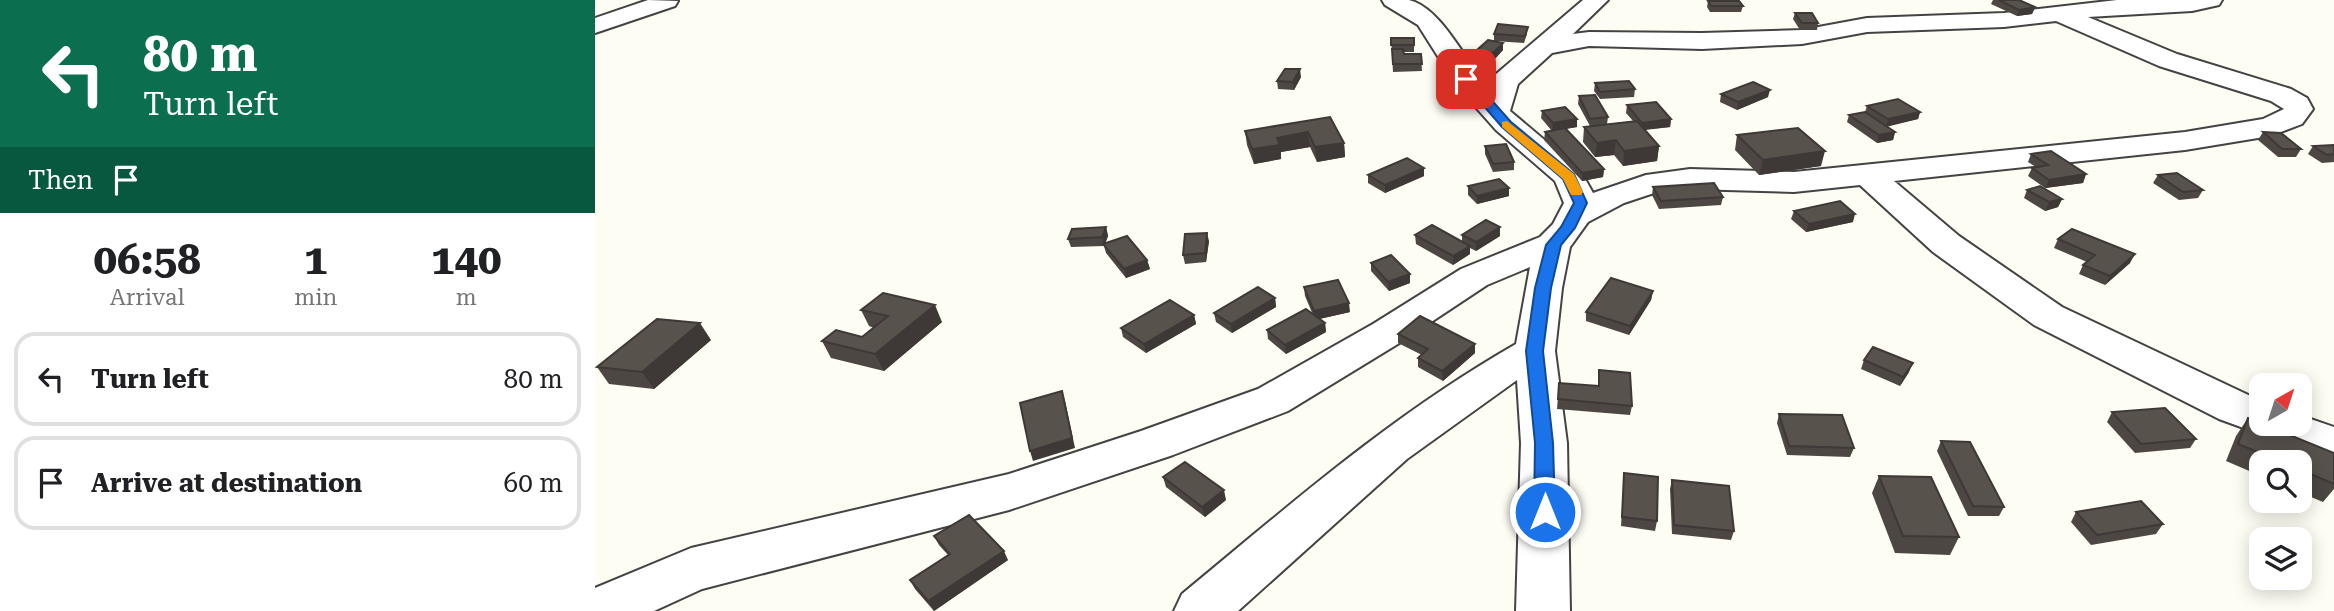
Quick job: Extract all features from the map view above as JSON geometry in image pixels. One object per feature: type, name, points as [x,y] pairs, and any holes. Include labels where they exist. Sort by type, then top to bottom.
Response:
[{"type":"street","points":[[1393,0],[1427,20],[1466,79],[1495,112],[1569,177],[1581,203],[1564,230],[1543,288],[1535,351],[1544,443],[1543,611]]},
{"type":"street","points":[[1495,112],[1505,81],[1597,0]]},
{"type":"street","points":[[1542,47],[1589,39],[1777,39],[1867,25],[2004,20],[2211,0]]},
{"type":"street","points":[[595,26],[667,1]]},
{"type":"street","points":[[600,611],[691,570],[1009,492],[1157,443],[1273,400],[1387,333],[1473,277],[1564,230],[1612,196],[1646,185],[1690,179],[1794,182],[2185,141],[2270,127],[2292,118],[2299,110],[2297,104],[2281,95],[2168,60],[2059,14]]},
{"type":"street","points":[[1866,173],[1946,244],[2048,316],[2249,414]]},
{"type":"street","points":[[1201,611],[1391,447],[1479,384],[1535,351]]},
{"type":"street","points":[[2311,436],[2334,444]]},
{"type":"building","points":[[1999,0],[2019,0],[2035,7],[2019,10]]},
{"type":"building","points":[[1708,1],[1739,1],[1743,6],[1711,6]]},
{"type":"building","points":[[1795,13],[1812,13],[1818,23],[1802,23]]},
{"type":"building","points":[[1498,24],[1528,27],[1525,36],[1494,34]]},
{"type":"building","points":[[1391,38],[1414,38],[1414,45],[1391,45]]},
{"type":"building","points":[[1488,40],[1503,43],[1493,53],[1477,50]]},
{"type":"building","points":[[1392,49],[1403,49],[1404,54],[1421,54],[1422,64],[1393,64]]},
{"type":"building","points":[[1285,69],[1300,69],[1293,82],[1277,81]]},
{"type":"building","points":[[1629,81],[1635,89],[1600,92],[1595,83]]},
{"type":"building","points":[[1753,82],[1770,90],[1738,102],[1721,94]]},
{"type":"building","points":[[1595,95],[1608,117],[1590,119],[1579,96]]},
{"type":"building","points":[[1898,99],[1920,112],[1888,119],[1867,106]]},
{"type":"building","points":[[1656,102],[1671,119],[1642,123],[1627,105]]},
{"type":"building","points":[[1565,107],[1577,119],[1553,123],[1542,111]]},
{"type":"building","points":[[1865,112],[1895,132],[1879,135],[1849,115]]},
{"type":"building","points":[[1330,117],[1344,143],[1315,147],[1308,132],[1277,138],[1280,145],[1252,149],[1245,131]]},
{"type":"building","points":[[1637,121],[1659,146],[1624,151],[1616,140],[1597,143],[1584,127]]},
{"type":"building","points":[[1565,128],[1604,169],[1582,173],[1545,132]]},
{"type":"building","points":[[1798,128],[1825,151],[1763,160],[1737,135]]},
{"type":"building","points":[[2263,132],[2281,133],[2301,149],[2282,149]]},
{"type":"building","points":[[1506,144],[1514,162],[1493,164],[1485,146]]},
{"type":"building","points":[[2334,145],[2334,154],[2327,155],[2313,146]]},
{"type":"building","points":[[2051,151],[2086,174],[2049,180],[2032,168],[2048,165],[2031,154]]},
{"type":"building","points":[[1407,158],[1424,168],[1385,185],[1368,175]]},
{"type":"building","points":[[2177,173],[2203,190],[2183,192],[2158,175]]},
{"type":"building","points":[[1499,179],[1509,188],[1477,196],[1468,186]]},
{"type":"building","points":[[1714,183],[1723,197],[1661,201],[1653,187]]},
{"type":"building","points":[[2040,186],[2062,199],[2049,202],[2027,190]]},
{"type":"building","points":[[1840,201],[1855,214],[1809,224],[1794,211]]},
{"type":"building","points":[[1486,220],[1500,227],[1476,242],[1462,235]]},
{"type":"building","points":[[1432,225],[1470,246],[1453,256],[1415,235]]},
{"type":"building","points":[[1106,227],[1102,237],[1068,239],[1072,229]]},
{"type":"building","points":[[2072,229],[2135,254],[2110,276],[2083,265],[2095,255],[2058,239]]},
{"type":"building","points":[[1207,233],[1205,253],[1183,255],[1185,234]]},
{"type":"building","points":[[1127,236],[1147,260],[1124,269],[1103,244]]},
{"type":"building","points":[[1391,255],[1410,274],[1388,282],[1371,263]]},
{"type":"building","points":[[1611,278],[1653,291],[1630,326],[1586,312]]},
{"type":"building","points":[[1338,280],[1349,303],[1314,311],[1304,287]]},
{"type":"building","points":[[1258,287],[1275,298],[1231,324],[1214,313]]},
{"type":"building","points":[[883,293],[935,305],[875,354],[822,341],[836,330],[862,337],[888,316],[861,310]]},
{"type":"building","points":[[1170,300],[1194,315],[1144,344],[1121,328]]},
{"type":"building","points":[[1306,309],[1325,323],[1285,345],[1267,330]]},
{"type":"building","points":[[1420,316],[1475,344],[1442,371],[1418,358],[1428,349],[1398,334]]},
{"type":"building","points":[[657,319],[700,323],[642,372],[597,367]]},
{"type":"building","points":[[1873,347],[1913,363],[1903,377],[1864,360]]},
{"type":"building","points":[[1599,370],[1630,373],[1632,406],[1558,399],[1559,383],[1599,386]]},
{"type":"building","points":[[1062,391],[1072,438],[1030,451],[1020,403]]},
{"type":"building","points":[[2165,408],[2196,439],[2141,444],[2112,412]]},
{"type":"building","points":[[1779,414],[1842,415],[1854,448],[1789,446]]},
{"type":"building","points":[[2248,418],[2249,436],[2292,436],[2334,453],[2334,484],[2312,475],[2312,450],[2253,450],[2238,444]]},
{"type":"building","points":[[1941,441],[1970,442],[2004,507],[1973,506]]},
{"type":"building","points":[[1185,462],[1224,490],[1202,507],[1163,477]]},
{"type":"building","points":[[1624,473],[1658,477],[1657,521],[1622,517]]},
{"type":"building","points":[[1879,476],[1931,477],[1959,537],[1903,536]]},
{"type":"building","points":[[1672,480],[1729,486],[1734,531],[1674,525]]},
{"type":"building","points":[[2141,501],[2163,524],[2097,535],[2076,512]]},
{"type":"building","points":[[969,515],[1004,551],[928,601],[910,580],[950,554],[934,536]]},
{"type":"slow traffic","points":[[1507,125],[1569,177],[1576,192]]},
{"type":"route","points":[[1466,79],[1506,124],[1569,177],[1581,203],[1568,228],[1553,245],[1543,288],[1535,351],[1544,443],[1545,512]]}]
